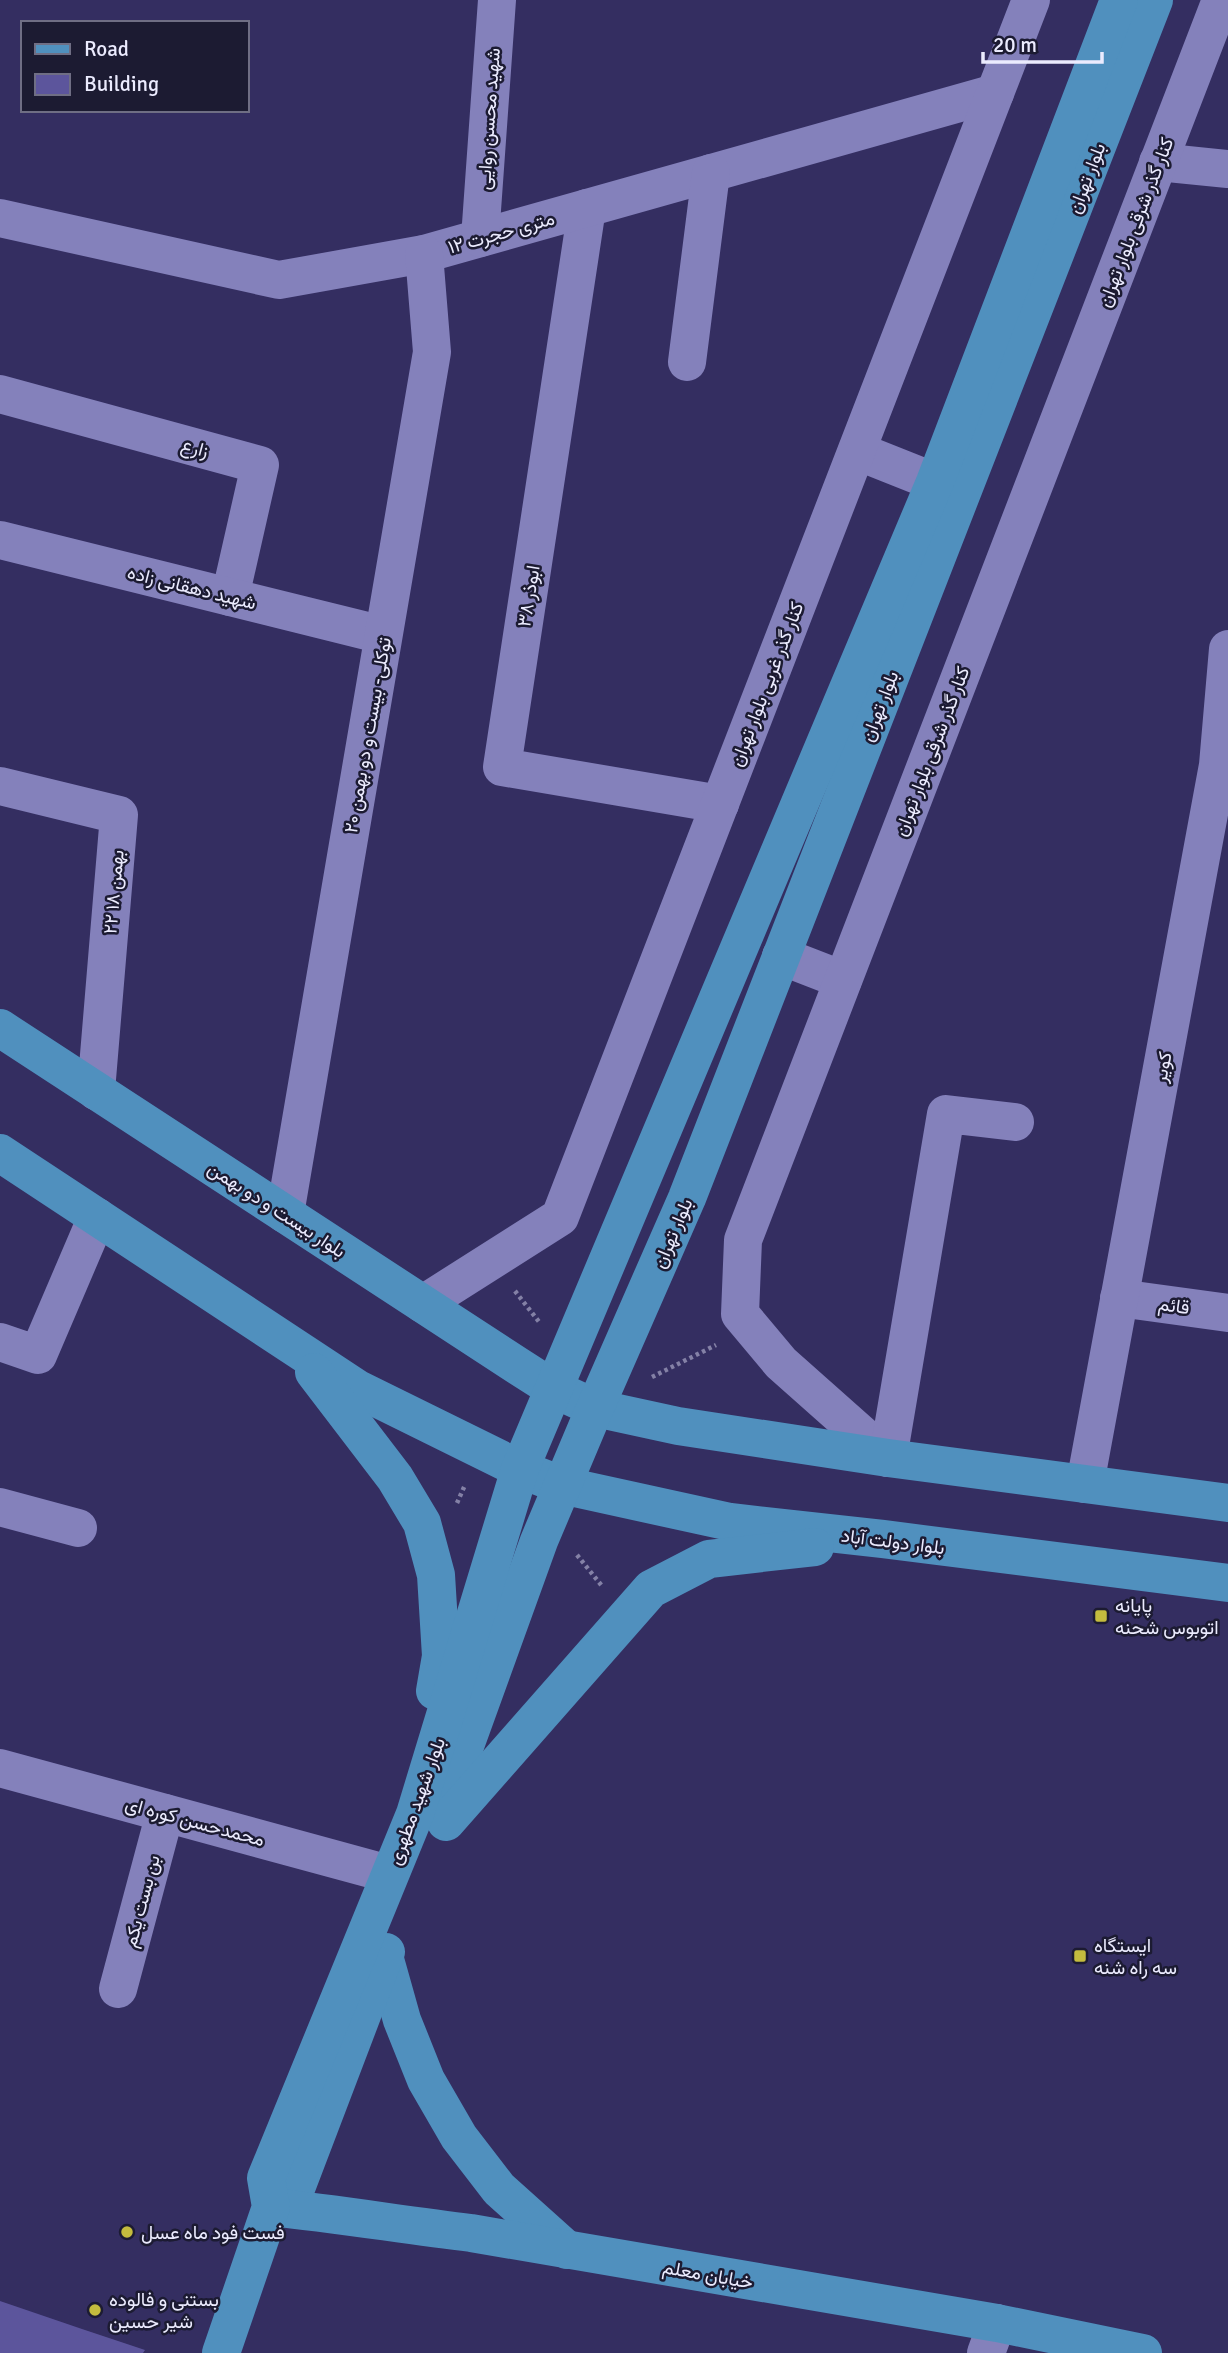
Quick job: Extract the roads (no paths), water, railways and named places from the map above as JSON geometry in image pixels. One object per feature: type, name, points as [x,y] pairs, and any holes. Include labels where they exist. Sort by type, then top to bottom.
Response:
[{"type":"main road","name":"بلوار تهران","points":[[554,1389],[935,481],[1119,0]]},
{"type":"main road","name":"بلوار تهران","points":[[595,1408],[687,1198],[1154,0]]},
{"type":"main road","name":"بلوار بیست و دو بهمن","points":[[0,1028],[554,1389],[595,1408]]},
{"type":"main road","points":[[0,1153],[358,1389],[520,1469]]},
{"type":"main road","points":[[293,1346],[395,1478],[422,1523],[436,1574],[441,1656],[420,1833]]},
{"type":"main road","name":"بلوار شهید مطهری","points":[[271,2207],[295,2191],[384,1956],[520,1469],[554,1389]]},
{"type":"main road","name":"بلوار شهید مطهری","points":[[221,2353],[271,2207],[266,2178],[389,1874],[420,1833],[561,1485],[595,1408]]},
{"type":"main road","points":[[595,1408],[678,1426],[888,1458],[1228,1503]]},
{"type":"main road","name":"بلوار دولت آباد","points":[[520,1469],[561,1485],[730,1522],[1228,1583]]},
{"type":"main road","points":[[420,1833],[651,1589],[709,1559],[883,1539]]},
{"type":"main road","points":[[384,1956],[401,2020],[421,2068],[459,2137],[499,2189],[567,2250]]},
{"type":"main road","name":"خیابان معلم","points":[[271,2207],[337,2213],[567,2250],[992,2338],[1143,2353]]},
{"type":"street","name":"شهید محسن روایی","points":[[480,238],[496,0]]},
{"type":"street","name":"کنار گذر غربی بلوار تهران","points":[[423,1304],[560,1217],[1031,0]]},
{"type":"street","name":"کنار گذر شرقی بلوار تهران","points":[[888,1458],[781,1363],[740,1314],[743,1240],[1221,0]]},
{"type":"street","name":"۱۲ متری حجرت","points":[[0,218],[279,280],[424,254],[995,93]]},
{"type":"street","points":[[1158,162],[1228,169]]},
{"type":"street","points":[[687,362],[711,173]]},
{"type":"street","name":"۳۸ ابوذر","points":[[587,208],[502,767],[720,804]]},
{"type":"street","name":"توکلی- بیست و دو بهمن ۲۰","points":[[285,1214],[432,352],[424,254]]},
{"type":"street","name":"زارع","points":[[0,394],[260,465],[230,597]]},
{"type":"street","points":[[857,451],[935,481]]},
{"type":"street","name":"شهید دهقانی زاده","points":[[0,540],[383,635]]},
{"type":"street","name":"کویر","points":[[1085,1484],[1119,1298],[1219,812],[1218,765],[1228,649]]},
{"type":"street","name":"۲۲ بهمن ۱۸","points":[[0,786],[119,815],[96,1091]]},
{"type":"street","points":[[781,956],[843,980]]},
{"type":"street","points":[[888,1458],[946,1114],[1015,1122]]},
{"type":"street","points":[[0,1342],[38,1355],[97,1217]]},
{"type":"street","name":"قائم","points":[[1119,1298],[1228,1312]]},
{"type":"street","points":[[0,1507],[78,1528]]},
{"type":"street","name":"محمدحسن کوره ای","points":[[0,1768],[389,1874]]},
{"type":"street","name":"بن بست یکم","points":[[118,1989],[165,1813]]},
{"type":"place","name":"پایانه اتوبوس شحنه","points":[[1101,1616]]},
{"type":"place","name":"ایستگاه سه راه شنه","points":[[1080,1956]]},
{"type":"place","name":"فست فود ماه عسل","points":[[127,2232]]},
{"type":"place","name":"بستنى و فالوده شیر حسین","points":[[95,2310]]}]
